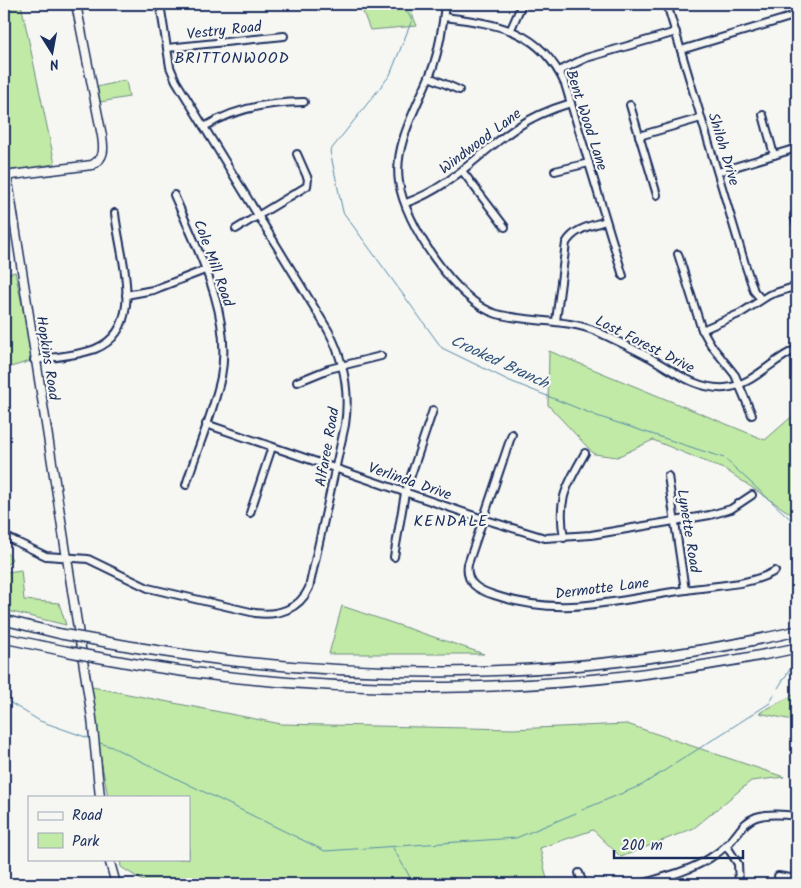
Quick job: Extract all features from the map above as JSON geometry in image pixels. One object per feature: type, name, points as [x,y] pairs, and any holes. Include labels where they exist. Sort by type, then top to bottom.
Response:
[{"type":"highway","points":[[4,620],[62,634],[178,654],[260,664],[378,671],[518,670],[637,659],[742,643],[797,631]]},
{"type":"highway","points":[[4,638],[96,658],[170,670],[258,680],[345,686],[448,688],[540,685],[624,677],[702,667],[797,648]]},
{"type":"main road","name":"Hopkins Road","points":[[76,4],[102,136],[103,153],[99,161],[92,165],[5,176],[67,558],[94,740],[100,796]]},
{"type":"main road","points":[[109,860],[116,884]]},
{"type":"street","name":"Alfaree Road","points":[[4,536],[41,555],[88,560],[136,584],[181,597],[263,614],[287,610],[300,601],[309,588],[337,469],[347,413],[347,389],[342,365],[328,330],[172,74],[160,4]]},
{"type":"street","name":"Lost Forest Drive","points":[[445,4],[440,46],[403,142],[399,158],[399,184],[422,238],[437,262],[470,300],[485,309],[499,314],[575,324],[596,331],[697,383],[718,388],[740,385],[797,349]]},
{"type":"street","points":[[511,30],[522,4]]},
{"type":"street","name":"Shiloh Drive","points":[[667,4],[753,288],[761,299]]},
{"type":"street","points":[[790,4],[796,16],[797,28]]},
{"type":"street","points":[[681,50],[796,16]]},
{"type":"street","name":"Bent Wood Lane","points":[[444,17],[488,23],[511,30],[540,48],[559,71],[571,103],[623,276]]},
{"type":"street","points":[[559,71],[586,58],[676,32]]},
{"type":"street","name":"Vestry Road","points":[[167,48],[284,36]]},
{"type":"street","points":[[429,77],[459,90]]},
{"type":"street","points":[[204,127],[227,114],[246,108],[304,102]]},
{"type":"street","name":"Windwood Lane","points":[[406,203],[440,187],[463,172],[502,138],[530,118],[571,103]]},
{"type":"street","points":[[630,104],[657,195]]},
{"type":"street","points":[[763,115],[774,155]]},
{"type":"street","points":[[639,136],[701,118]]},
{"type":"street","points":[[718,172],[797,148]]},
{"type":"street","points":[[236,229],[307,186],[308,179],[297,154]]},
{"type":"street","points":[[555,172],[589,164]]},
{"type":"street","points":[[463,172],[505,227]]},
{"type":"street","name":"Cole Mill Road","points":[[174,196],[217,303],[223,342],[221,377],[186,485]]},
{"type":"street","points":[[34,360],[88,351],[109,341],[125,319],[126,296],[115,213]]},
{"type":"street","points":[[794,215],[797,225]]},
{"type":"street","points":[[556,322],[566,243],[576,231],[606,221]]},
{"type":"street","points":[[678,254],[702,330],[727,363],[740,385],[752,416]]},
{"type":"street","points":[[126,296],[153,290],[205,270]]},
{"type":"street","points":[[702,330],[742,312],[761,299],[797,286]]},
{"type":"street","points":[[297,382],[342,365],[381,356]]},
{"type":"street","points":[[394,557],[405,493],[433,410]]},
{"type":"street","name":"Verlinda Drive","points":[[206,424],[536,536],[564,538],[675,522],[721,512],[752,495]]},
{"type":"street","name":"Dermotte Lane","points":[[512,434],[467,567],[470,580],[481,591],[523,604],[566,608],[763,577],[775,571]]},
{"type":"street","points":[[250,513],[272,446]]},
{"type":"street","points":[[564,538],[561,511],[563,497],[585,453]]},
{"type":"street","name":"Lynette Road","points":[[668,476],[685,590]]},
{"type":"street","points":[[642,884],[705,862],[726,845],[742,825],[755,817],[773,812],[797,816]]},
{"type":"street","points":[[726,845],[738,864],[739,884]]},
{"type":"street","points":[[580,873],[583,884]]},
{"type":"street","points":[[778,876],[797,878]]},
{"type":"green space","points":[[4,4],[21,4],[55,164],[4,171]]},
{"type":"green space","points":[[360,4],[408,4],[417,26],[370,30]]},
{"type":"green space","points":[[126,80],[129,97],[100,102],[97,87]]},
{"type":"green space","points":[[15,272],[34,360],[4,369],[4,275]]},
{"type":"green space","points":[[549,351],[765,440],[797,412],[797,543],[791,514],[726,470],[653,440],[617,457],[594,454],[548,405]]},
{"type":"green space","points":[[4,550],[12,559],[5,567],[7,572],[21,570],[24,600],[59,603],[66,625],[4,610]]},
{"type":"green space","points":[[342,606],[484,654],[329,654]]},
{"type":"green space","points":[[87,686],[281,724],[513,729],[627,724],[784,777],[751,781],[694,828],[621,857],[593,830],[540,848],[548,884],[148,884],[121,867],[120,860],[190,860],[190,796],[108,796]]},
{"type":"green space","points":[[797,693],[797,721],[759,713]]},
{"type":"waterway","name":"Crooked Branch","points":[[402,4],[412,20],[390,75],[330,151],[343,212],[442,348],[510,381],[597,416],[724,458],[797,525]]},
{"type":"waterway","points":[[778,688],[797,658]]},
{"type":"waterway","points":[[582,810],[642,785],[770,703],[774,695]]},
{"type":"waterway","points":[[4,699],[40,721],[91,739]]},
{"type":"waterway","points":[[97,742],[112,747],[325,851],[516,838],[576,813]]},
{"type":"waterway","points":[[393,848],[414,884]]},
{"type":"district","name":"BRITTONWOOD","points":[[232,57]]},
{"type":"district","name":"KENDALE","points":[[451,520]]}]
